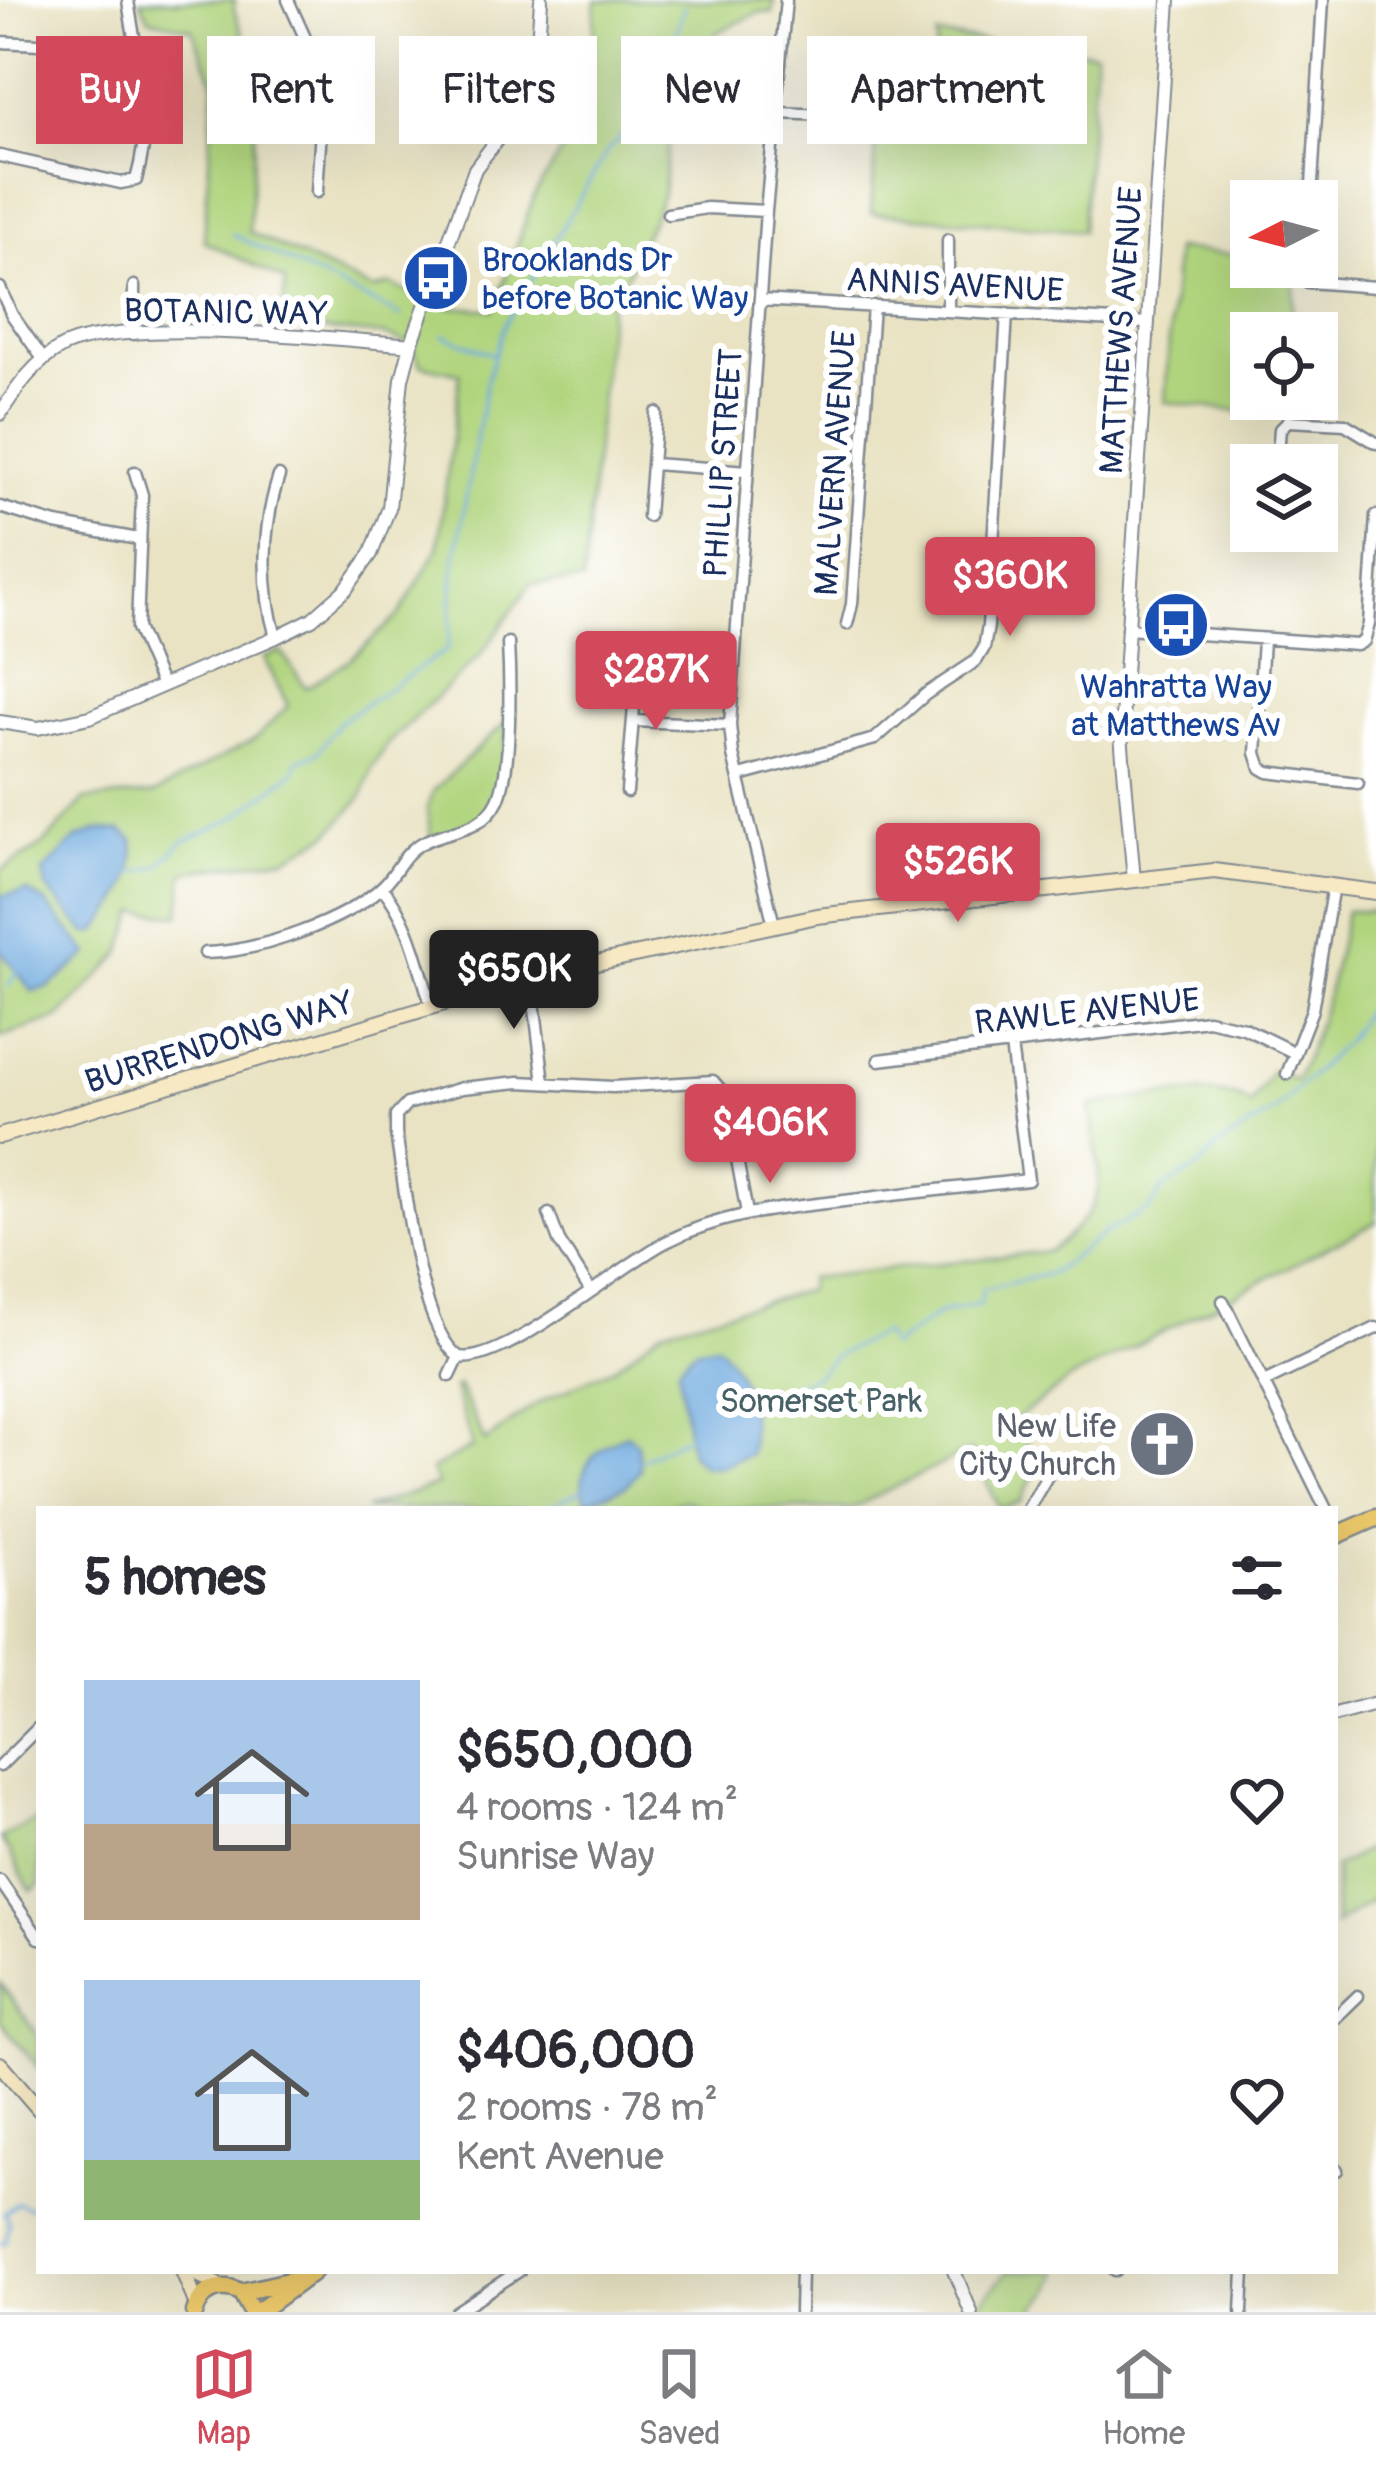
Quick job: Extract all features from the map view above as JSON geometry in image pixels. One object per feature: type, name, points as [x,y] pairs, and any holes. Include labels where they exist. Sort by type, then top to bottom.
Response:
[{"type":"highway","points":[[1338,1532],[1376,1518]]},
{"type":"highway","points":[[196,2308],[206,2292],[220,2287],[241,2292],[307,2275]]},
{"type":"highway","points":[[241,2292],[255,2312],[307,2275]]},
{"type":"main road","name":"BURRENDONG WAY","points":[[0,1136],[431,1004],[531,977],[774,925],[1227,872],[1376,892]]},
{"type":"main road","points":[[0,2064],[36,2106]]},
{"type":"main road","points":[[184,2274],[196,2308]]},
{"type":"main road","points":[[199,2274],[220,2287]]},
{"type":"street","points":[[128,0],[132,36]]},
{"type":"street","points":[[288,0],[323,80],[316,192]]},
{"type":"street","points":[[539,36],[541,0]]},
{"type":"street","name":"PHILLIP STREET","points":[[783,38],[786,0]]},
{"type":"street","name":"MATTHEWS AVENUE","points":[[1134,880],[1122,756],[1127,629],[1169,0]]},
{"type":"street","points":[[1312,180],[1323,0]]},
{"type":"street","points":[[0,42],[36,44]]},
{"type":"street","points":[[0,156],[121,183],[136,181],[144,144]]},
{"type":"street","points":[[0,722],[38,728],[90,718],[312,619],[346,589],[371,554],[389,508],[400,396],[411,345],[476,169],[494,144]]},
{"type":"street","name":"PHILLIP STREET","points":[[774,144],[730,725],[774,925]]},
{"type":"street","points":[[668,214],[707,208],[766,211]]},
{"type":"street","points":[[948,239],[948,311]]},
{"type":"street","points":[[1338,284],[1376,287]]},
{"type":"street","points":[[134,286],[134,334]]},
{"type":"street","points":[[0,288],[12,315],[43,359],[21,381],[0,414]]},
{"type":"street","name":"ANNIS AVENUE","points":[[760,300],[1148,322]]},
{"type":"street","name":"MALVERN AVENUE","points":[[847,623],[873,306]]},
{"type":"street","points":[[740,776],[875,740],[926,694],[976,661],[984,648],[1007,314]]},
{"type":"street","name":"BOTANIC WAY","points":[[43,359],[67,344],[134,334],[278,334],[411,345]]},
{"type":"street","points":[[648,516],[656,413]]},
{"type":"street","points":[[1279,444],[1280,429],[1288,421],[1345,424],[1376,443]]},
{"type":"street","points":[[653,464],[748,471]]},
{"type":"street","points":[[135,472],[142,495],[136,628],[161,686]]},
{"type":"street","points":[[276,637],[264,588],[271,501],[279,476]]},
{"type":"street","points":[[0,507],[56,524],[138,538]]},
{"type":"street","points":[[1127,629],[1348,646],[1364,641],[1376,516]]},
{"type":"street","points":[[1263,640],[1256,753],[1261,768],[1358,783]]},
{"type":"street","points":[[205,953],[225,953],[336,916],[382,887],[411,850],[487,817],[499,798],[504,775],[508,643]]},
{"type":"street","points":[[627,792],[637,670]]},
{"type":"street","points":[[634,721],[730,725]]},
{"type":"street","points":[[1288,1074],[1312,1010],[1333,886]]},
{"type":"street","points":[[382,887],[407,928],[431,1004]]},
{"type":"street","points":[[531,977],[544,1082]]},
{"type":"street","name":"RAWLE AVENUE","points":[[879,1060],[1208,1020],[1244,1028],[1295,1053]]},
{"type":"street","points":[[747,1213],[720,1085],[703,1079],[614,1087],[544,1082],[463,1088],[407,1104],[396,1116],[424,1290],[442,1339],[459,1357],[477,1357],[535,1328],[662,1243],[747,1213],[1028,1180],[1011,1045]]},
{"type":"street","points":[[549,1214],[559,1241],[590,1290]]},
{"type":"street","points":[[1222,1301],[1325,1506]]},
{"type":"street","points":[[1264,1382],[1376,1328]]},
{"type":"street","points":[[450,1376],[459,1357]]},
{"type":"street","points":[[1030,1506],[1049,1473]]},
{"type":"street","points":[[1338,1714],[1376,1704]]},
{"type":"street","points":[[0,1766],[36,1729]]},
{"type":"street","points":[[0,1881],[36,1934]]},
{"type":"street","points":[[0,1916],[14,1906]]},
{"type":"street","points":[[1338,2015],[1358,1996]]},
{"type":"street","points":[[456,2312],[514,2274]]},
{"type":"street","points":[[800,2312],[801,2274]]},
{"type":"street","points":[[954,2274],[971,2312]]},
{"type":"street","points":[[1242,2312],[1244,2274]]},
{"type":"green space","points":[[140,0],[234,0],[243,36],[207,36],[207,66],[192,29],[149,19]]},
{"type":"green space","points":[[596,0],[774,0],[773,13],[760,12],[715,36],[621,36],[621,144],[668,144],[663,194],[615,302],[610,302],[583,581],[531,584],[480,656],[389,742],[372,768],[362,797],[329,834],[286,858],[184,872],[180,915],[136,912],[121,954],[59,1018],[0,1037],[0,871],[43,845],[84,800],[154,794],[255,739],[288,706],[264,658],[281,651],[306,688],[349,660],[399,615],[438,548],[460,374],[421,365],[411,345],[385,335],[282,326],[285,281],[204,241],[210,144],[254,144],[249,232],[374,290],[390,284],[439,306],[494,310],[535,194],[566,144],[597,144]]},
{"type":"green space","points":[[1087,51],[1096,52],[1082,231],[871,213],[876,144],[1087,144]]},
{"type":"green space","points":[[1175,249],[1230,254],[1230,288],[1294,288],[1292,312],[1230,312],[1230,410],[1165,402]]},
{"type":"green space","points":[[507,721],[504,774],[487,817],[431,839],[427,809],[434,790]]},
{"type":"green space","name":"Somerset Park","points":[[1346,911],[1376,911],[1376,1222],[1069,1380],[1015,1420],[1039,1465],[1020,1502],[999,1506],[971,1450],[856,1506],[697,1506],[683,1500],[669,1506],[374,1506],[437,1485],[431,1470],[473,1447],[454,1388],[458,1385],[485,1442],[534,1405],[615,1367],[662,1329],[808,1290],[809,1278],[1049,1251],[1071,1233],[1094,1203],[1098,1172],[1090,1105],[1219,1093],[1250,1105],[1273,1070],[1296,1080],[1332,976]]},
{"type":"green space","points":[[36,1820],[36,1887],[31,1891],[1,1838]]},
{"type":"green space","points":[[1376,1845],[1376,1898],[1338,1923],[1338,1865]]},
{"type":"green space","points":[[0,1983],[36,2033],[36,2065],[0,2021]]},
{"type":"green space","points":[[1005,2274],[1058,2274],[1051,2291],[1032,2312],[972,2312]]},
{"type":"water","points":[[98,830],[121,831],[133,840],[133,867],[113,911],[96,932],[86,933],[46,887],[43,872],[76,839]]},
{"type":"water","points":[[27,891],[45,902],[89,954],[49,987],[32,991],[0,950],[0,896]]},
{"type":"water","points":[[717,1345],[742,1382],[751,1438],[750,1454],[717,1467],[703,1466],[690,1453],[678,1367],[695,1349]]},
{"type":"water","points":[[627,1434],[637,1444],[640,1470],[626,1486],[586,1502],[583,1479],[590,1460]]},
{"type":"waterway","points":[[131,873],[157,867],[184,841],[235,818],[295,771],[297,761],[318,752],[339,722],[448,649],[455,561],[487,378],[504,326],[608,150],[640,119],[659,90],[684,7]]},
{"type":"waterway","points":[[232,234],[401,316]]},
{"type":"waterway","points":[[443,335],[492,354]]},
{"type":"waterway","points":[[9,986],[18,967]]},
{"type":"waterway","points":[[751,1404],[817,1375],[836,1355],[883,1333],[891,1347],[940,1313],[981,1304],[982,1290],[1052,1273],[1106,1232],[1151,1208],[1163,1188],[1277,1109],[1347,1040],[1376,993]]},
{"type":"waterway","points":[[639,1461],[689,1435]]},
{"type":"waterway","points":[[550,1506],[582,1490]]},
{"type":"waterway","points":[[0,2244],[6,2243],[9,2223],[4,2213],[17,2203],[36,2205]]},
{"type":"place","name":"Brooklands Dr before Botanic Way","points":[[436,278]]},
{"type":"place","name":"Wahratta Way at Matthews Av","points":[[1176,625]]},
{"type":"place","name":"New Life City Church","points":[[1162,1444]]}]
